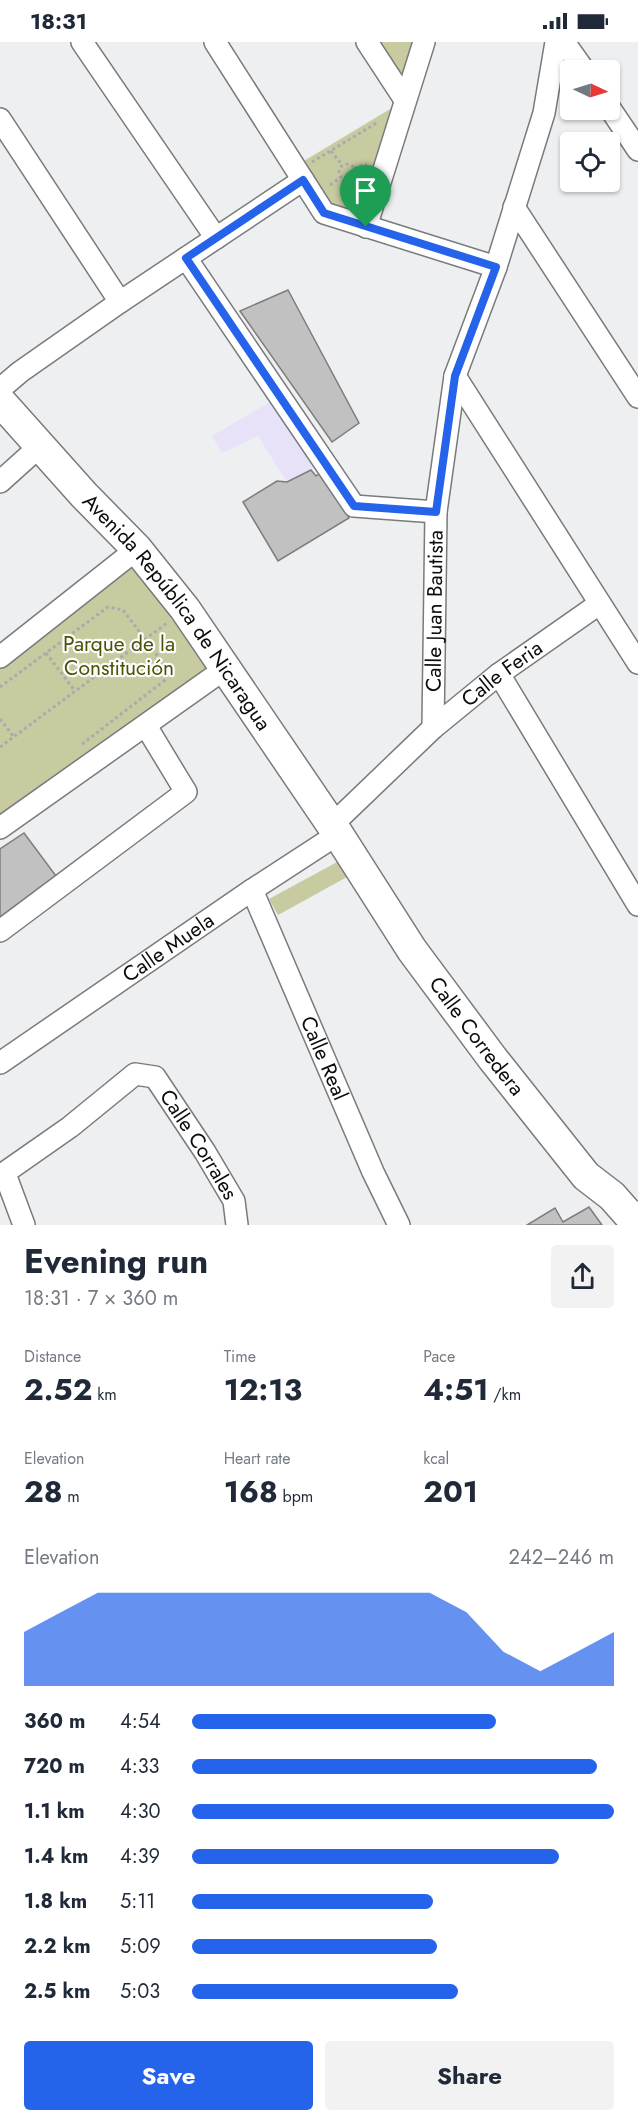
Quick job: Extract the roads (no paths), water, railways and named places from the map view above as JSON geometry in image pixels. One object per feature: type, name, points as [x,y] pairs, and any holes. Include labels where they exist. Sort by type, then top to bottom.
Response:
[{"type":"street","points":[[82,42],[216,238]]},
{"type":"street","points":[[215,42],[324,213],[496,267]]},
{"type":"street","points":[[367,42],[404,103]]},
{"type":"street","points":[[366,227],[424,42]]},
{"type":"street","name":"Calle Juan Bautista","points":[[432,728],[436,512],[455,376],[496,267],[544,113],[556,42]]},
{"type":"street","points":[[564,42],[577,60]]},
{"type":"street","points":[[0,119],[120,302]]},
{"type":"street","points":[[618,120],[638,150]]},
{"type":"street","points":[[0,388],[120,302],[216,238],[300,176]]},
{"type":"street","points":[[514,207],[638,397]]},
{"type":"street","points":[[186,258],[354,506],[436,512]]},
{"type":"street","points":[[455,376],[638,663]]},
{"type":"street","name":"Avenida República de Nicaragua","points":[[0,401],[136,549],[185,609],[335,829]]},
{"type":"street","points":[[0,482],[40,446]]},
{"type":"street","points":[[0,657],[136,549]]},
{"type":"street","name":"Calle Feria","points":[[335,829],[432,728],[499,674],[599,604]]},
{"type":"street","points":[[0,828],[226,668]]},
{"type":"street","points":[[499,674],[638,905]]},
{"type":"street","points":[[0,931],[186,792],[146,726]]},
{"type":"street","name":"Calle Muela","points":[[0,1063],[252,890],[335,829]]},
{"type":"street","name":"Calle Corredera","points":[[335,829],[412,950],[493,1059],[586,1176],[634,1214]]},
{"type":"street","name":"Calle Real","points":[[252,890],[373,1172],[399,1225]]},
{"type":"street","name":"Calle Corrales","points":[[2,1175],[70,1127],[135,1074],[155,1077],[205,1152],[234,1201],[237,1225]]},
{"type":"street","points":[[2,1175],[24,1225]]},
{"type":"park label","name":"Parque de la Constitución","points":[[119,656]]}]
